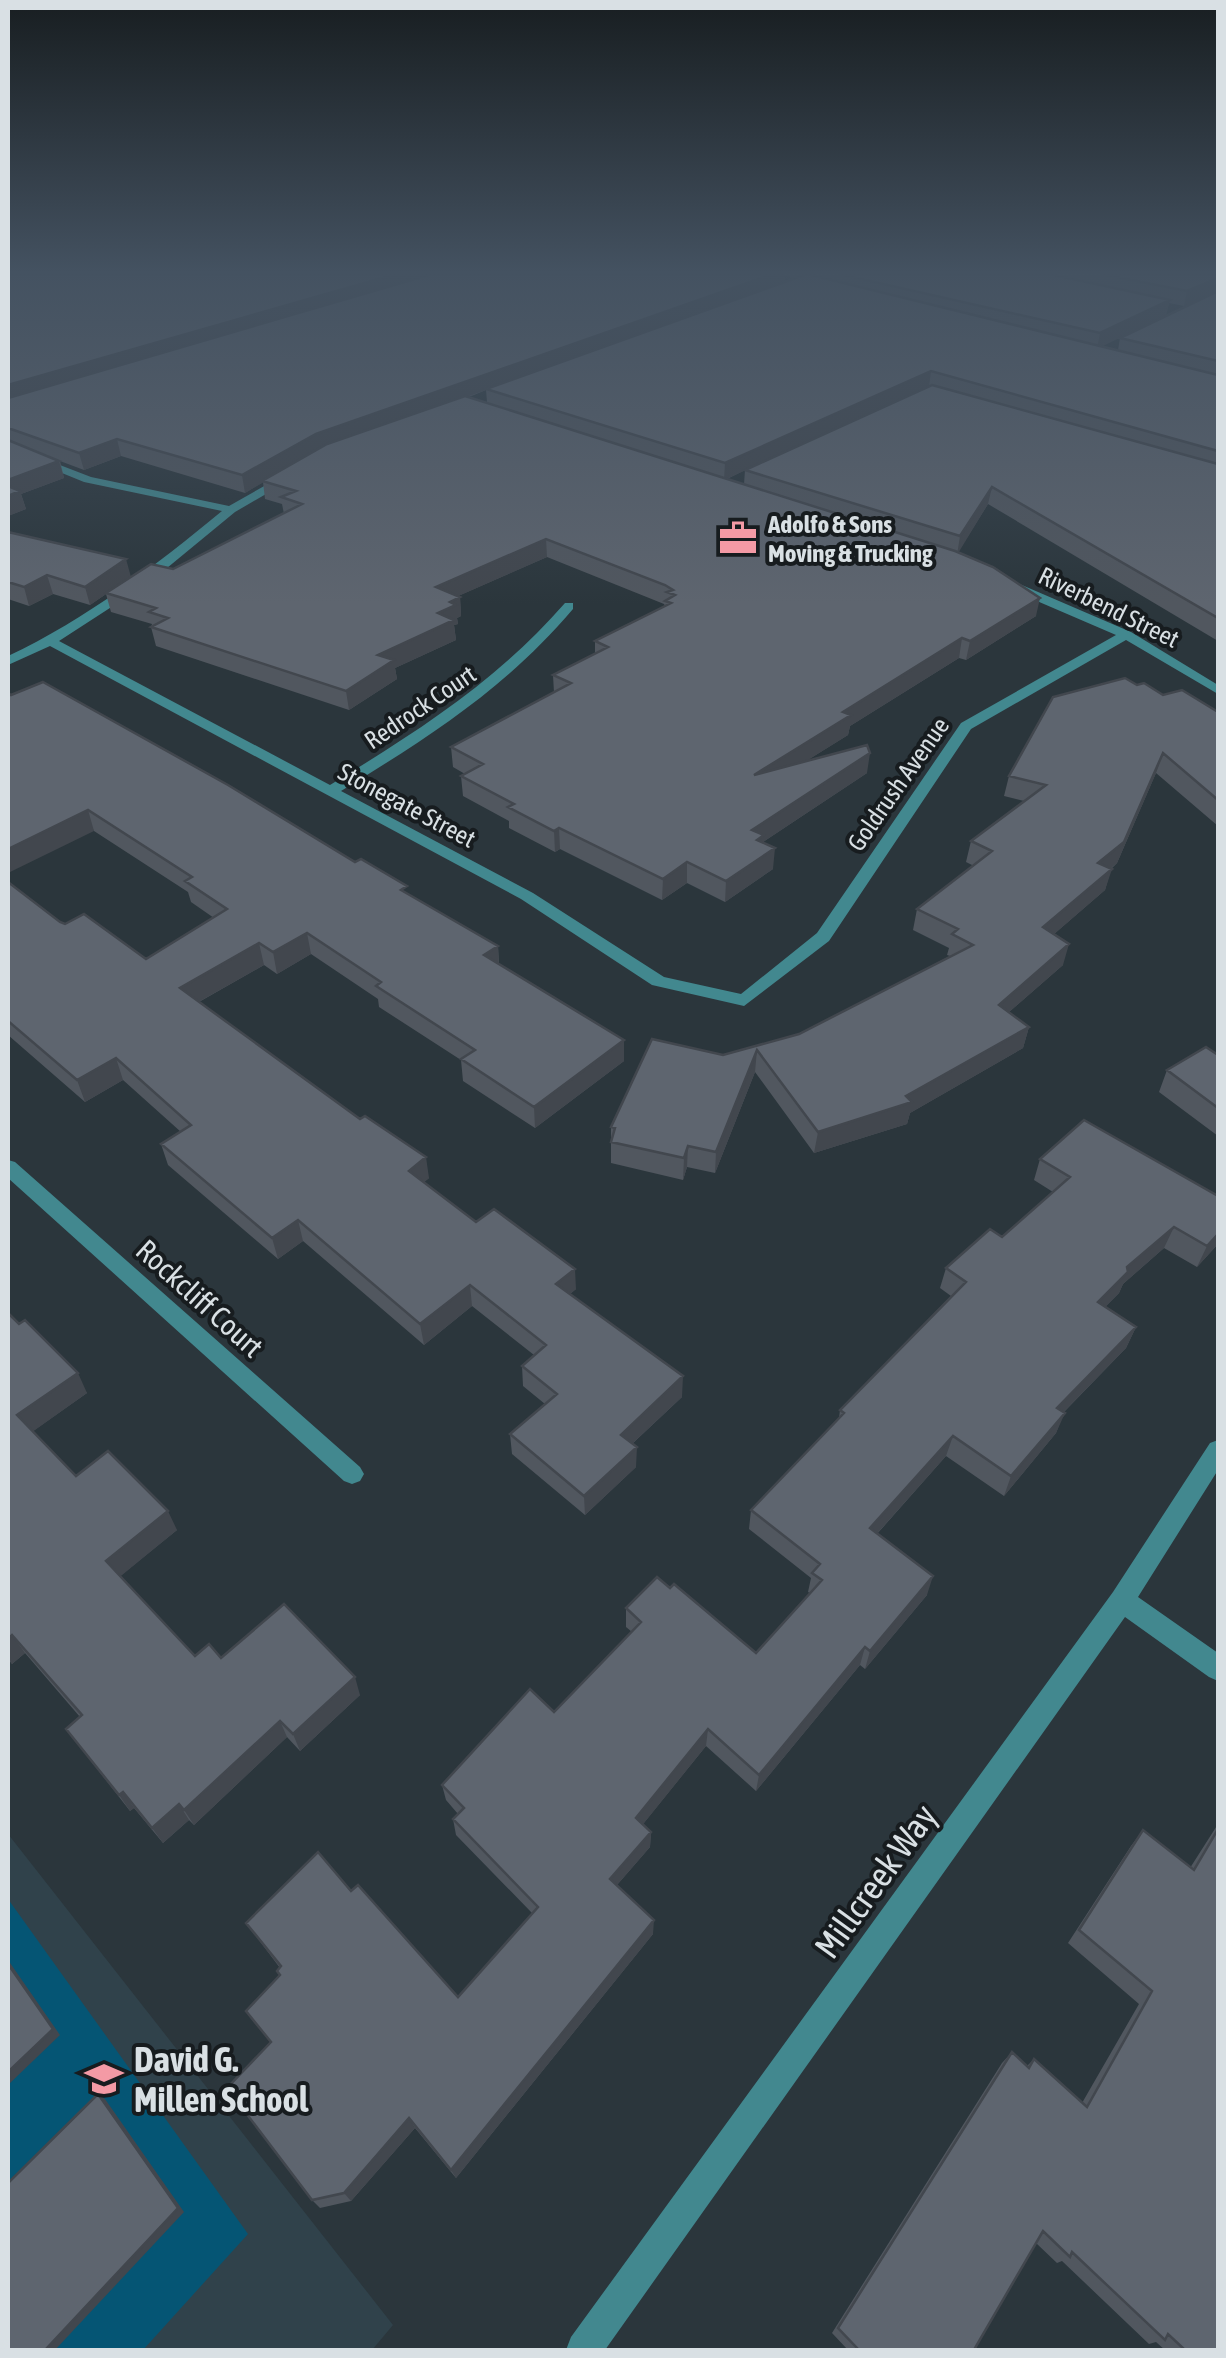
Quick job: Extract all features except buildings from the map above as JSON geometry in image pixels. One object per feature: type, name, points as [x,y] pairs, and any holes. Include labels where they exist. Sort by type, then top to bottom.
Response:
[{"type":"street","points":[[8,448],[88,480],[231,510]]},
{"type":"street","points":[[8,661],[50,641],[146,579],[231,510],[293,474]]},
{"type":"street","name":"Riverbend Street","points":[[1002,581],[1126,635],[1218,690]]},
{"type":"street","name":"Redrock Court","points":[[329,792],[470,705],[536,648],[569,606]]},
{"type":"street","name":"Goldrush Avenue","points":[[744,1000],[823,937],[966,726],[1126,635]]},
{"type":"street","name":"Stonegate Street","points":[[50,641],[526,896],[658,981],[744,1000]]},
{"type":"street","name":"Rockcliff Court","points":[[8,1167],[352,1474]]},
{"type":"street","name":"Millcreek Way","points":[[584,2350],[1122,1600],[1218,1450]]},
{"type":"street","points":[[1122,1600],[1218,1668]]},
{"type":"shaded area","name":"David G. Millen School","points":[[8,1834],[393,2325],[372,2350],[8,2350]]},
{"type":"shaded area","points":[[8,1899],[248,2234],[143,2350],[8,2350]]},
{"type":"place","name":"Adolfo & Sons Moving & Trucking","points":[[738,538]]},
{"type":"place","name":"David G. Millen School","points":[[104,2079]]}]
